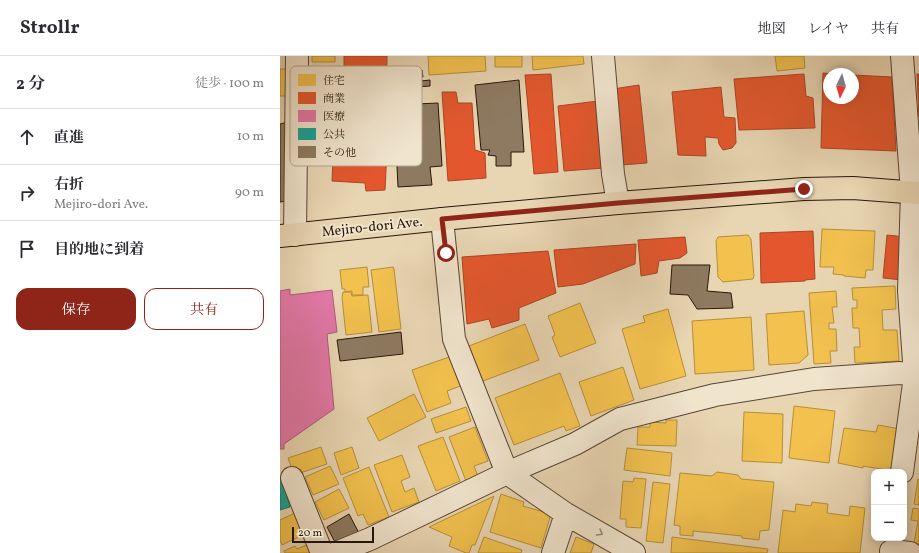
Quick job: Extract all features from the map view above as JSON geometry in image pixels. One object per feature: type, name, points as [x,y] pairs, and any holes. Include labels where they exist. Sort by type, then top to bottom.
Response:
[{"type":"main road","name":"Mejiro-dori Ave.","points":[[288,236],[442,219],[618,203],[804,189],[853,188],[915,193]]},
{"type":"street","points":[[296,66],[297,56]]},
{"type":"street","points":[[603,56],[613,174],[618,203]]},
{"type":"street","points":[[902,56],[915,193],[909,291],[917,376],[902,469]]},
{"type":"street","points":[[288,236],[292,166]]},
{"type":"street","points":[[442,219],[454,339],[508,473],[566,514],[634,553]]},
{"type":"street","points":[[336,553],[370,539],[508,473],[575,444],[620,419],[715,395],[814,379],[900,373],[917,376]]},
{"type":"street","points":[[292,478],[322,553]]},
{"type":"street","points":[[553,553],[566,514]]},
{"type":"building: 住宅","points":[[312,56],[335,56],[335,62],[312,62]]},
{"type":"building: 住宅","points":[[428,56],[485,56],[486,71],[429,75]]},
{"type":"building: 住宅","points":[[495,56],[522,56],[522,67],[495,67]]},
{"type":"building: 住宅","points":[[532,56],[583,56],[584,64],[533,70]]},
{"type":"building: 住宅","points":[[775,56],[804,56],[805,68],[777,71]]},
{"type":"building: 住宅","points":[[280,69],[286,69],[286,96],[280,96]]},
{"type":"building: 住宅","points":[[822,229],[875,231],[873,270],[866,270],[865,278],[833,274],[834,267],[820,267]]},
{"type":"building: 住宅","points":[[748,235],[751,239],[753,279],[723,282],[718,277],[716,241],[718,237]]},
{"type":"building: 住宅","points":[[367,267],[369,287],[363,287],[363,295],[352,295],[352,291],[345,292],[345,289],[342,289],[340,270]]},
{"type":"building: 住宅","points":[[393,267],[401,329],[379,332],[371,270]]},
{"type":"building: 住宅","points":[[895,286],[896,309],[882,310],[883,330],[897,330],[899,361],[855,363],[854,347],[860,347],[859,328],[853,328],[852,308],[857,308],[857,300],[853,300],[852,288]]},
{"type":"building: 住宅","points":[[836,291],[837,307],[832,307],[834,323],[829,323],[829,329],[836,329],[837,351],[830,351],[831,363],[814,364],[809,293]]},
{"type":"building: 住宅","points":[[343,292],[351,292],[352,296],[368,295],[372,332],[346,335],[342,298]]},
{"type":"building: 住宅","points":[[580,303],[596,343],[560,357],[552,337],[555,335],[548,316]]},
{"type":"building: 住宅","points":[[668,309],[686,376],[640,389],[622,329],[645,322],[643,316]]},
{"type":"building: 住宅","points":[[804,311],[808,355],[799,363],[769,365],[766,314]]},
{"type":"building: 住宅","points":[[751,317],[754,370],[695,374],[692,321]]},
{"type":"building: 住宅","points":[[525,324],[539,360],[483,381],[469,346]]},
{"type":"building: 住宅","points":[[452,356],[463,385],[447,391],[451,403],[427,412],[412,370]]},
{"type":"building: 住宅","points":[[623,367],[634,400],[591,416],[579,382]]},
{"type":"building: 住宅","points":[[560,373],[580,426],[566,431],[564,426],[514,445],[495,398]]},
{"type":"building: 住宅","points":[[414,394],[426,417],[379,441],[367,418]]},
{"type":"building: 住宅","points":[[794,406],[835,411],[829,463],[789,458]]},
{"type":"building: 住宅","points":[[466,407],[471,421],[436,433],[431,419]]},
{"type":"building: 住宅","points":[[744,412],[783,414],[782,463],[742,461]]},
{"type":"building: 住宅","points":[[666,420],[677,420],[676,446],[637,445],[638,427],[650,427],[650,422],[666,423]]},
{"type":"building: 住宅","points":[[878,425],[900,429],[893,469],[881,469],[863,466],[863,468],[838,463],[844,428],[876,432]]},
{"type":"building: 住宅","points":[[475,427],[488,461],[474,466],[478,476],[466,481],[449,437]]},
{"type":"building: 住宅","points":[[443,437],[460,481],[436,491],[418,446]]},
{"type":"building: 住宅","points":[[321,447],[327,464],[297,474],[293,472],[288,458]]},
{"type":"building: 住宅","points":[[352,447],[359,468],[341,475],[334,453]]},
{"type":"building: 住宅","points":[[627,448],[672,453],[670,476],[624,470]]},
{"type":"building: 住宅","points":[[402,455],[410,477],[401,481],[405,492],[414,488],[419,502],[392,512],[374,465]]},
{"type":"building: 住宅","points":[[330,466],[339,484],[313,495],[305,477]]},
{"type":"building: 住宅","points":[[369,467],[389,517],[368,525],[363,514],[358,516],[343,478]]},
{"type":"building: 住宅","points":[[717,472],[738,475],[741,479],[774,482],[769,530],[760,531],[759,540],[742,538],[742,536],[693,531],[693,536],[680,535],[680,526],[674,525],[680,473],[712,476]]},
{"type":"building: 住宅","points":[[634,478],[646,479],[641,528],[626,527],[626,519],[620,519],[623,481],[633,482]]},
{"type":"building: 住宅","points":[[919,479],[919,505],[914,504]]},
{"type":"building: 住宅","points":[[653,482],[670,484],[663,543],[646,541]]},
{"type":"building: 住宅","points":[[339,489],[349,508],[324,520],[315,502]]},
{"type":"building: 住宅","points":[[501,494],[524,502],[523,506],[551,514],[541,548],[490,532]]},
{"type":"building: 住宅","points":[[494,496],[475,545],[472,545],[469,553],[449,546],[452,537],[429,527]]},
{"type":"building: 住宅","points":[[812,502],[828,504],[827,513],[849,516],[850,506],[865,508],[860,553],[778,553],[783,510],[795,512],[796,504],[811,506]]},
{"type":"building: 住宅","points":[[913,508],[919,509],[919,544],[914,543],[918,521],[911,520]]},
{"type":"building: 住宅","points":[[297,512],[307,533],[282,545],[280,540],[280,520]]},
{"type":"building: 住宅","points":[[484,537],[522,550],[521,553],[478,553]]},
{"type":"building: 住宅","points":[[576,537],[594,544],[591,553],[570,553]]},
{"type":"building: 住宅","points":[[672,537],[768,549],[767,553],[671,553]]},
{"type":"building: 住宅","points":[[309,544],[313,553],[285,553],[284,551],[295,546],[297,549]]},
{"type":"building: 商業","points":[[344,56],[387,56],[387,66],[344,66]]},
{"type":"building: 商業","points":[[823,73],[823,104],[859,104],[859,75],[892,77],[896,151],[821,148]]},
{"type":"building: 商業","points":[[551,74],[558,172],[534,174],[525,75]]},
{"type":"building: 商業","points":[[804,74],[806,96],[813,98],[815,128],[739,130],[734,79]]},
{"type":"building: 商業","points":[[917,74],[919,74],[919,117]]},
{"type":"building: 商業","points":[[639,85],[647,163],[621,165],[613,89]]},
{"type":"building: 商業","points":[[721,87],[724,117],[735,118],[736,143],[732,148],[723,150],[719,144],[718,138],[705,137],[706,156],[678,155],[672,92]]},
{"type":"building: 商業","points":[[442,92],[456,92],[458,103],[472,103],[475,150],[485,153],[486,178],[448,181]]},
{"type":"building: 商業","points":[[598,101],[604,168],[564,171],[558,106]]},
{"type":"building: 商業","points":[[333,166],[386,166],[385,190],[366,191],[365,183],[332,181]]},
{"type":"building: 商業","points":[[813,231],[815,279],[805,281],[761,283],[760,233]]},
{"type":"building: 商業","points":[[887,235],[906,237],[902,280],[883,278]]},
{"type":"building: 商業","points":[[685,237],[687,253],[680,258],[659,261],[657,273],[641,276],[638,240]]},
{"type":"building: 商業","points":[[636,244],[635,264],[583,284],[558,287],[554,250]]},
{"type":"building: 商業","points":[[548,251],[556,293],[519,308],[519,320],[492,328],[489,319],[467,324],[462,257]]},
{"type":"building: 医療","points":[[290,289],[290,295],[332,290],[337,332],[327,334],[334,409],[284,444],[284,449],[280,449],[280,291]]},
{"type":"building: 公共","points":[[282,479],[290,507],[280,510],[280,480]]},
{"type":"building: その他","points":[[430,80],[430,86],[422,87],[422,81]]},
{"type":"building: その他","points":[[519,80],[524,152],[511,152],[511,166],[496,166],[496,156],[488,155],[490,150],[481,150],[475,85]]},
{"type":"building: その他","points":[[438,103],[442,166],[430,167],[432,185],[398,187],[397,166],[422,166],[422,104]]},
{"type":"building: その他","points":[[288,122],[287,201],[280,202],[280,124]]},
{"type":"building: その他","points":[[672,265],[710,265],[707,291],[731,293],[733,308],[697,309],[688,295],[670,294]]},
{"type":"building: その他","points":[[401,332],[403,354],[340,361],[337,340]]},
{"type":"building: その他","points":[[349,514],[360,535],[337,546],[327,527]]},
{"type":"route","points":[[446,253],[442,219],[618,203],[804,189]]}]
